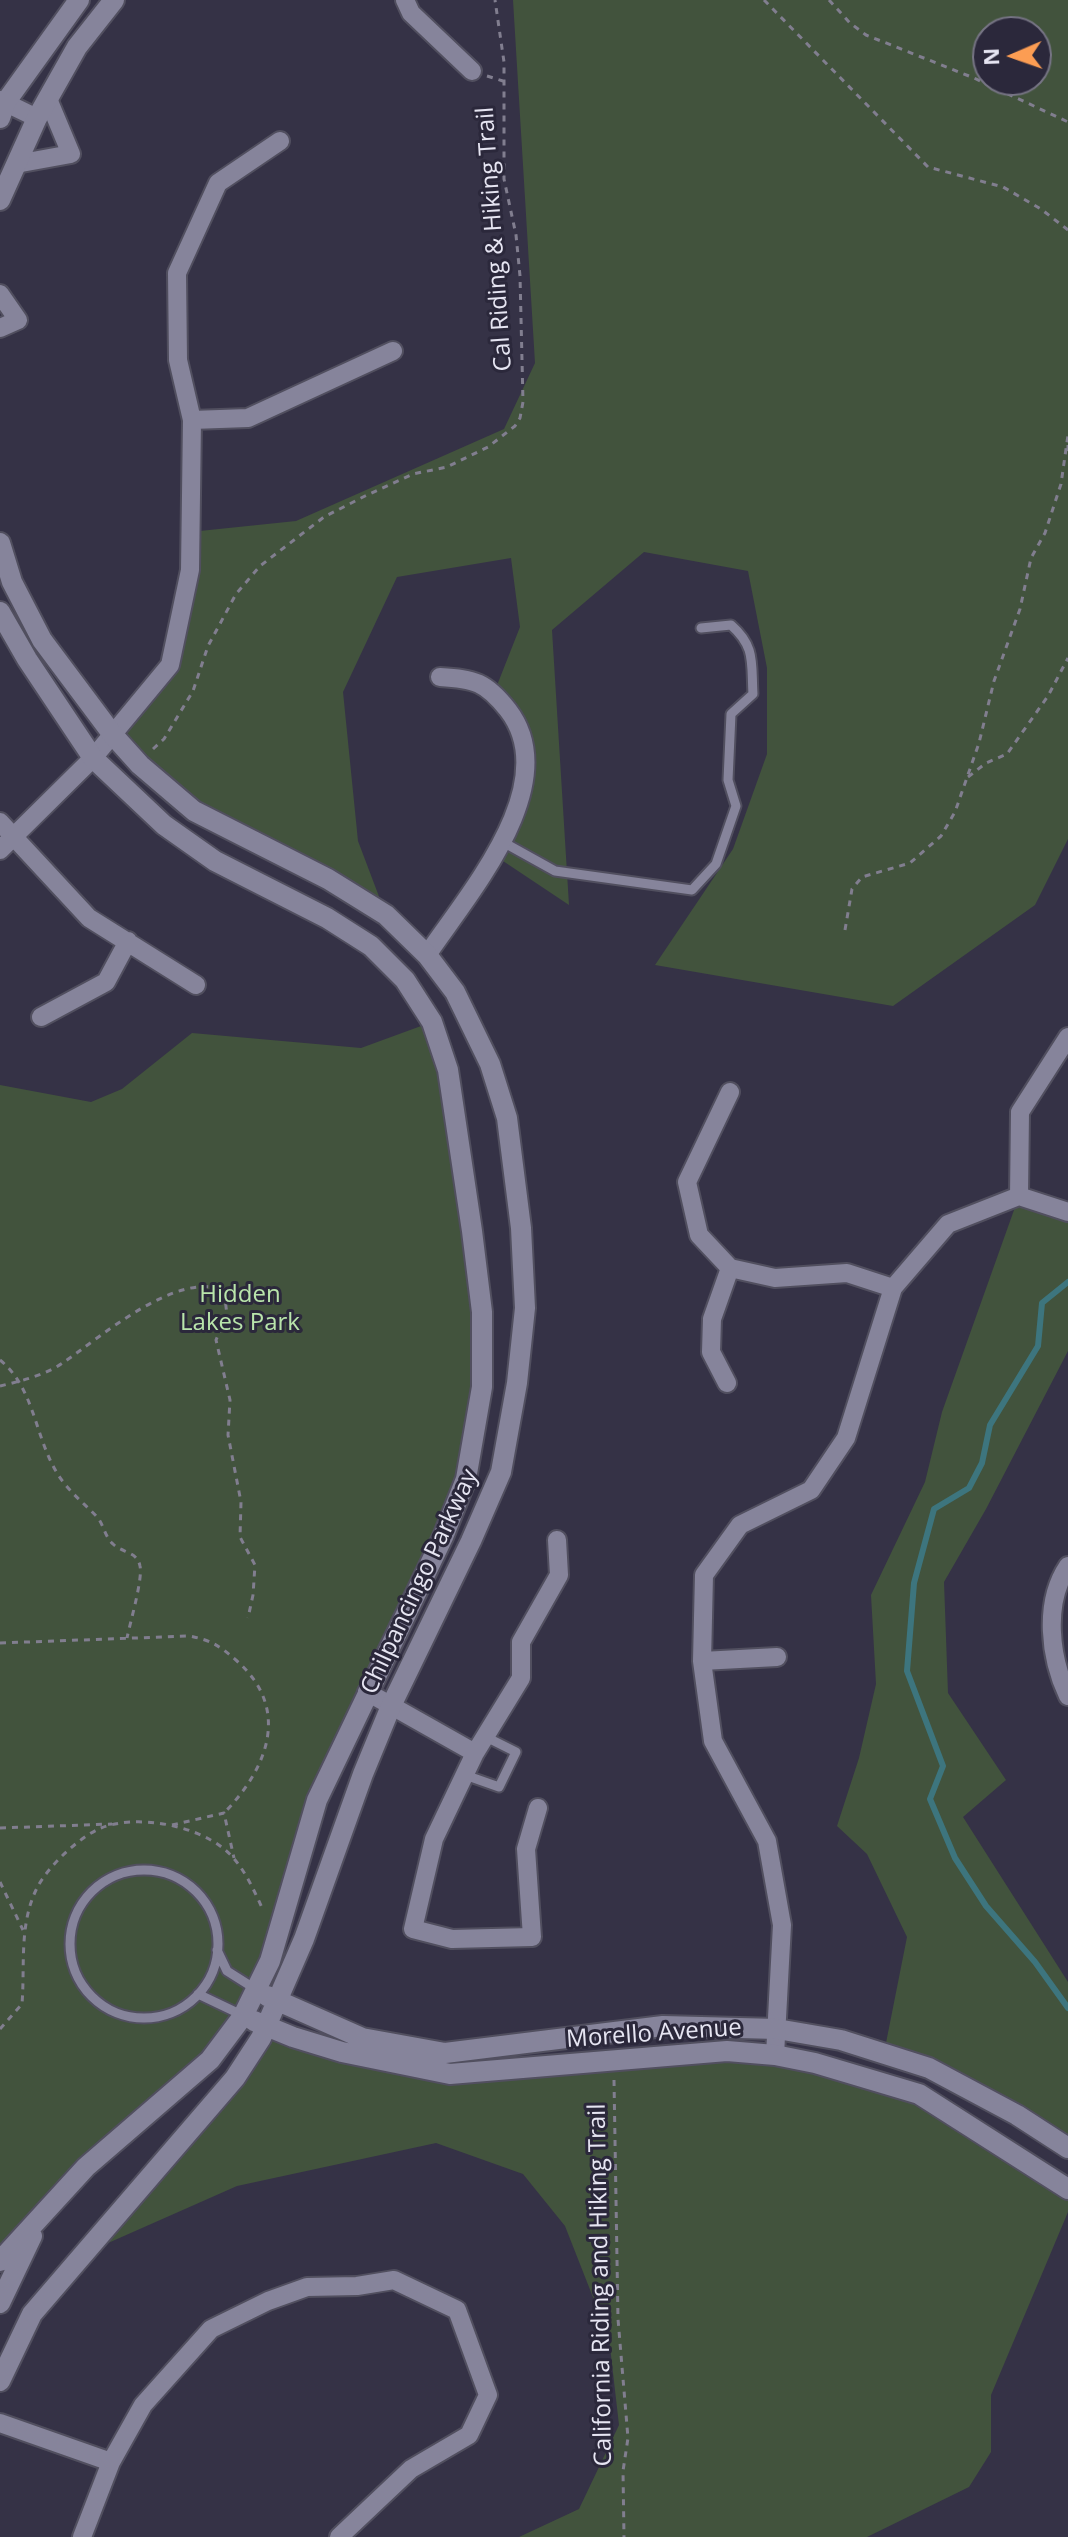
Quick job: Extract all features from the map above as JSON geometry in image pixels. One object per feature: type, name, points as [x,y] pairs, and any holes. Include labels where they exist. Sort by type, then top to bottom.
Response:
[{"type":"street","points":[[37,118],[2,107],[79,0]]},
{"type":"street","points":[[0,200],[37,118],[77,47],[114,0]]},
{"type":"street","points":[[405,0],[411,13],[472,71]]},
{"type":"street","points":[[16,164],[71,154],[48,99]]},
{"type":"street","points":[[7,844],[93,758],[170,665],[190,570],[192,420],[178,360],[177,273],[218,183],[280,141]]},
{"type":"street","points":[[0,294],[18,320],[0,328]]},
{"type":"street","points":[[192,420],[248,418],[393,351]]},
{"type":"street","name":"Chilpancingo Parkway","points":[[0,543],[12,582],[42,640],[113,735],[140,765],[194,811],[328,879],[386,915],[427,955],[455,992],[490,1064],[507,1118],[521,1228],[525,1308],[517,1383],[501,1472],[391,1706],[363,1774],[304,1939],[276,2002]]},
{"type":"street","name":"Chilpancingo Parkway","points":[[0,612],[27,659],[93,758],[164,825],[215,861],[327,918],[371,946],[405,980],[432,1022],[448,1070],[482,1312],[482,1387],[466,1479],[443,1537],[317,1800],[270,1961],[243,2016]]},
{"type":"street","points":[[427,955],[501,841],[522,799],[526,777],[519,729],[494,693],[481,683],[440,677]]},
{"type":"street","points":[[0,822],[7,844],[89,918],[196,985]]},
{"type":"street","points":[[41,1017],[106,982],[128,941]]},
{"type":"street","points":[[1019,1196],[1020,1112],[1068,1037]]},
{"type":"street","points":[[730,1092],[687,1182],[699,1235],[730,1268],[775,1278],[847,1273],[893,1288]]},
{"type":"street","points":[[775,2055],[782,1925],[767,1841],[713,1741],[702,1661],[704,1575],[740,1525],[811,1490],[846,1438],[893,1288],[948,1224],[1019,1196],[1068,1212]]},
{"type":"street","points":[[727,1383],[711,1352],[712,1319],[730,1268]]},
{"type":"street","points":[[538,1808],[526,1849],[532,1937],[452,1939],[413,1929],[434,1839],[480,1745],[521,1678],[521,1642],[559,1575],[557,1540]]},
{"type":"street","points":[[1068,1566],[1063,1573],[1053,1611],[1053,1656],[1068,1696]]},
{"type":"street","points":[[702,1661],[777,1657]]},
{"type":"street","points":[[367,1692],[391,1706],[480,1745]]},
{"type":"street","name":"Morello Avenue","points":[[257,1990],[276,2002],[362,2038],[445,2053],[663,2026],[777,2029],[841,2040],[929,2068],[1017,2115],[1068,2148]]},
{"type":"street","points":[[0,2381],[32,2314],[235,2078],[266,2026],[276,2002]]},
{"type":"street","points":[[0,2261],[86,2167],[210,2060],[243,2016]]},
{"type":"street","name":"Morello Avenue","points":[[243,2016],[342,2052],[450,2074],[727,2051],[775,2055],[815,2063],[919,2094],[1068,2189]]},
{"type":"street","points":[[0,2303],[45,2211]]},
{"type":"street","points":[[82,2537],[111,2462],[143,2405],[211,2329],[268,2301],[307,2287],[357,2286],[394,2280],[457,2310],[488,2395],[469,2435],[411,2469],[339,2537]]},
{"type":"street","points":[[0,2423],[111,2462]]},
{"type":"lane","points":[[501,841],[555,871],[692,890],[716,864],[736,806],[728,780],[731,714],[753,694],[751,654],[745,638],[731,625],[701,628]]},
{"type":"lane","points":[[465,1775],[499,1787],[516,1752],[480,1745]]},
{"type":"lane","points":[[136,1869],[170,1874],[201,1896],[211,1913],[217,1933],[217,1950],[211,1974],[198,1994],[165,2015],[147,2018],[127,2016],[105,2007],[84,1988],[70,1956],[70,1934],[78,1909],[92,1890],[110,1877],[136,1869]]},
{"type":"lane","points":[[217,1950],[227,1971],[257,1990]]},
{"type":"lane","points":[[198,1994],[243,2016]]},
{"type":"path","name":"Cal Riding & Hiking Trail","points":[[140,765],[164,739],[182,711],[199,675],[208,646],[242,586],[260,566],[324,517],[413,474],[447,467],[477,454],[507,433],[520,418],[523,402],[520,276],[516,235],[504,179],[504,62],[495,0]]},
{"type":"path","points":[[764,0],[928,167],[1003,187],[1041,209],[1068,230]]},
{"type":"path","points":[[829,0],[866,35],[974,78],[1068,122]]},
{"type":"path","points":[[1068,430],[1068,456]]},
{"type":"path","points":[[845,930],[852,889],[862,877],[910,863],[941,836],[955,812],[968,777],[994,681],[1020,609],[1031,558],[1045,533],[1061,484],[1068,435]]},
{"type":"path","points":[[968,777],[986,763],[1007,754],[1048,696],[1068,658]]},
{"type":"path","points":[[0,1386],[62,1364],[94,1338],[135,1312],[187,1289],[210,1284],[224,1290],[227,1315],[216,1340],[230,1400],[228,1435],[241,1502],[240,1537],[255,1565],[248,1618]]},
{"type":"path","points":[[0,1360],[21,1380],[27,1403],[39,1423],[46,1454],[62,1480],[99,1519],[114,1546],[134,1554],[141,1566],[127,1638]]},
{"type":"path","points":[[0,1643],[189,1636],[212,1641],[257,1681],[265,1699],[269,1721],[268,1742],[254,1777],[224,1813],[171,1825]]},
{"type":"path","points":[[224,1813],[235,1862]]},
{"type":"path","points":[[0,2029],[22,2004],[23,1930],[36,1888],[62,1855],[101,1828],[121,1824]]},
{"type":"path","points":[[0,1828],[121,1824],[171,1825],[195,1831],[225,1850],[235,1862],[263,1909],[265,1922]]},
{"type":"path","points":[[0,1882],[23,1930]]},
{"type":"path","name":"California Riding and Hiking Trail","points":[[613,2062],[618,2319],[628,2438],[623,2471],[624,2537]]},
{"type":"green space","points":[[513,0],[1068,0],[1068,839],[1035,905],[893,1006],[655,965],[733,849],[767,754],[767,668],[748,571],[644,552],[552,630],[569,905],[494,855],[525,760],[494,693],[520,627],[511,558],[397,577],[343,692],[358,841],[386,915],[194,811],[113,735],[170,665],[190,532],[296,521],[504,429],[535,363]]},
{"type":"green space","name":"Hidden Lakes Park","points":[[432,1022],[482,1312],[466,1479],[372,1681],[243,2016],[0,2261],[0,1085],[91,1102],[122,1089],[192,1033],[361,1048]]},
{"type":"green space","points":[[1019,1196],[1068,1212],[1068,1351],[986,1509],[944,1582],[948,1693],[1006,1780],[963,1817],[1068,1982],[1068,2148],[884,2053],[907,1937],[867,1854],[837,1826],[859,1758],[876,1684],[871,1595],[925,1482],[942,1412]]},
{"type":"green space","points":[[266,2026],[450,2074],[727,2051],[919,2094],[1068,2189],[1068,2212],[991,2395],[991,2452],[969,2487],[867,2537],[519,2537],[579,2509],[619,2425],[609,2338],[565,2226],[523,2174],[436,2143],[237,2186],[81,2255]]},
{"type":"waterway","points":[[1068,1282],[1042,1303],[1038,1346],[990,1425],[982,1463],[969,1488],[934,1509],[914,1583],[907,1671],[943,1766],[930,1799],[955,1858],[986,1906],[1035,1962],[1068,2008]]}]
